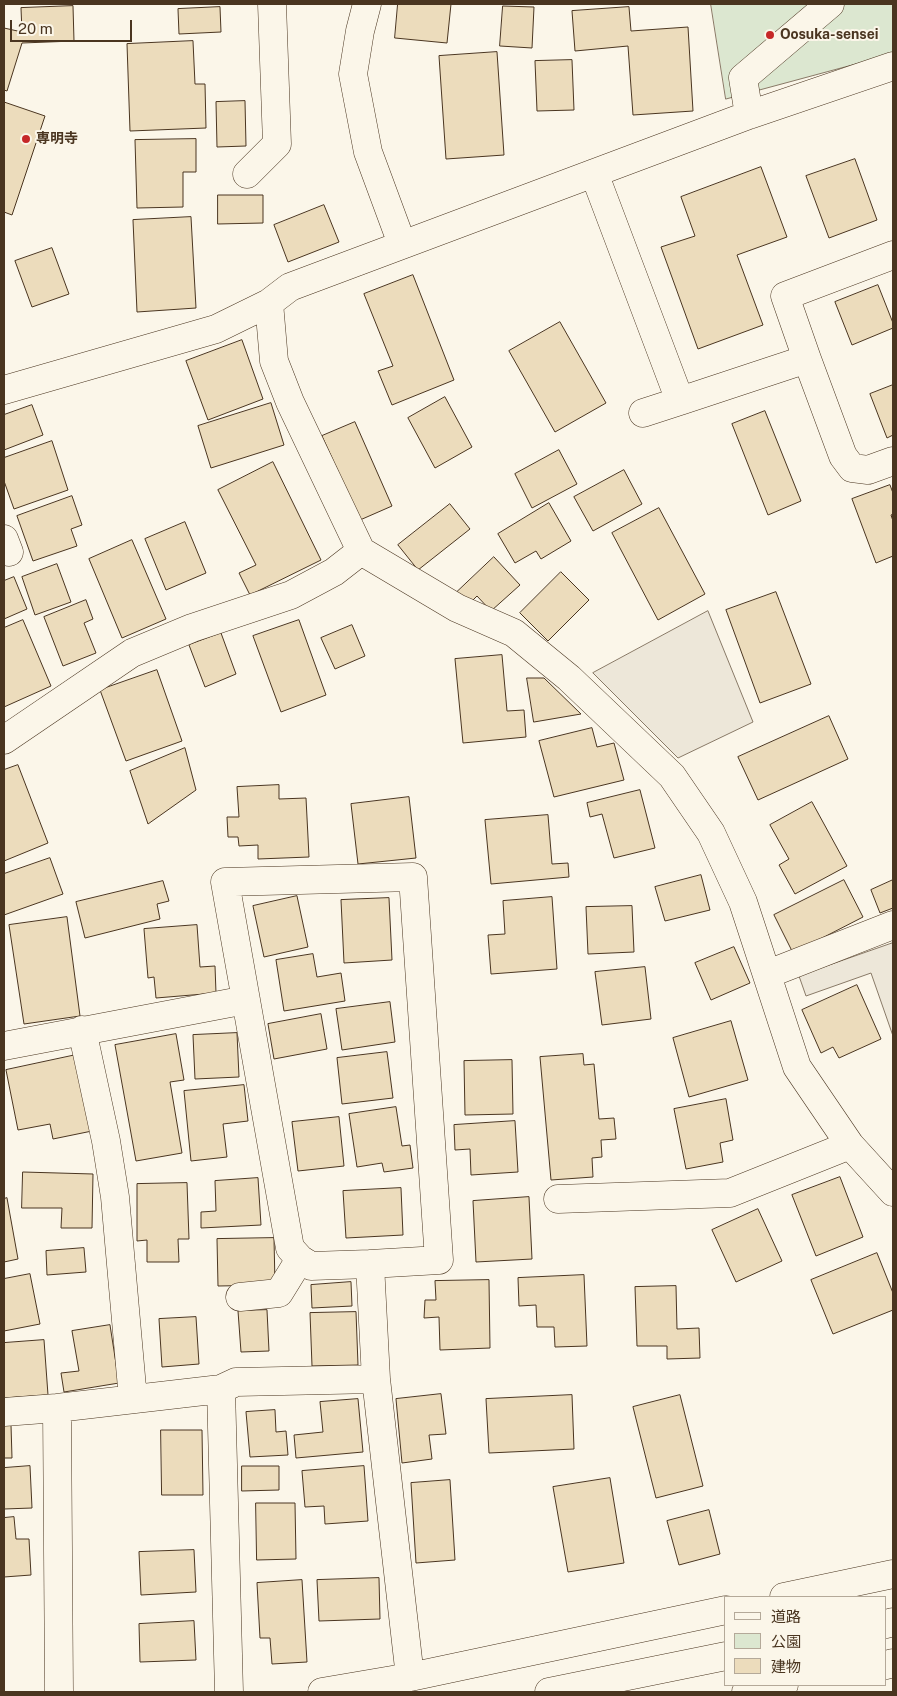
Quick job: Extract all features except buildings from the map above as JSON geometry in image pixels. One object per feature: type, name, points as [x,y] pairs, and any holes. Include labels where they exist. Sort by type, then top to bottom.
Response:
[{"type":"street","points":[[247,174],[277,144],[272,4]]},
{"type":"street","points":[[367,4],[360,31],[353,74],[368,152],[402,244]]},
{"type":"street","points":[[749,115],[742,78],[830,4]]},
{"type":"street","points":[[4,390],[216,330],[269,303],[290,287],[749,115],[893,66]]},
{"type":"street","points":[[594,173],[680,401]]},
{"type":"street","points":[[893,255],[785,296],[843,456],[852,468],[868,470],[893,461]]},
{"type":"street","points":[[269,303],[274,361],[290,402],[361,551],[457,608],[514,633],[568,678],[672,776],[711,833],[743,902],[798,1068],[850,1145],[893,1192]]},
{"type":"street","points":[[644,413],[807,359]]},
{"type":"street","points":[[4,740],[74,691],[132,654],[192,628],[290,595],[334,572],[361,551]]},
{"type":"street","points":[[413,877],[440,1260],[311,1266],[300,1259],[290,1248],[225,882],[413,877]]},
{"type":"street","points":[[768,974],[893,925]]},
{"type":"street","points":[[4,1046],[246,1000]]},
{"type":"street","points":[[82,1030],[106,1141],[115,1197],[133,1399]]},
{"type":"street","points":[[558,1199],[730,1193],[850,1145]]},
{"type":"street","points":[[240,1297],[279,1293],[300,1259]]},
{"type":"street","points":[[370,1264],[376,1379],[410,1677]]},
{"type":"street","points":[[4,1412],[57,1408],[221,1389],[236,1382],[376,1379]]},
{"type":"street","points":[[221,1389],[228,1692]]},
{"type":"street","points":[[57,1408],[59,1692]]},
{"type":"street","points":[[789,1596],[893,1574]]},
{"type":"street","points":[[322,1692],[410,1677],[724,1610]]},
{"type":"street","points":[[549,1692],[724,1656]]},
{"type":"street","points":[[746,1692],[779,1686]]},
{"type":"green space","points":[[711,4],[893,4],[893,54],[726,99]]},
{"type":"shaded area","points":[[708,611],[753,722],[678,758],[593,673]]},
{"type":"shaded area","points":[[893,943],[893,1036],[871,973],[806,996],[799,976]]},
{"type":"place","name":"Oosuka-sensei","points":[[770,35]]},
{"type":"place","name":"専明寺","points":[[26,139]]}]
